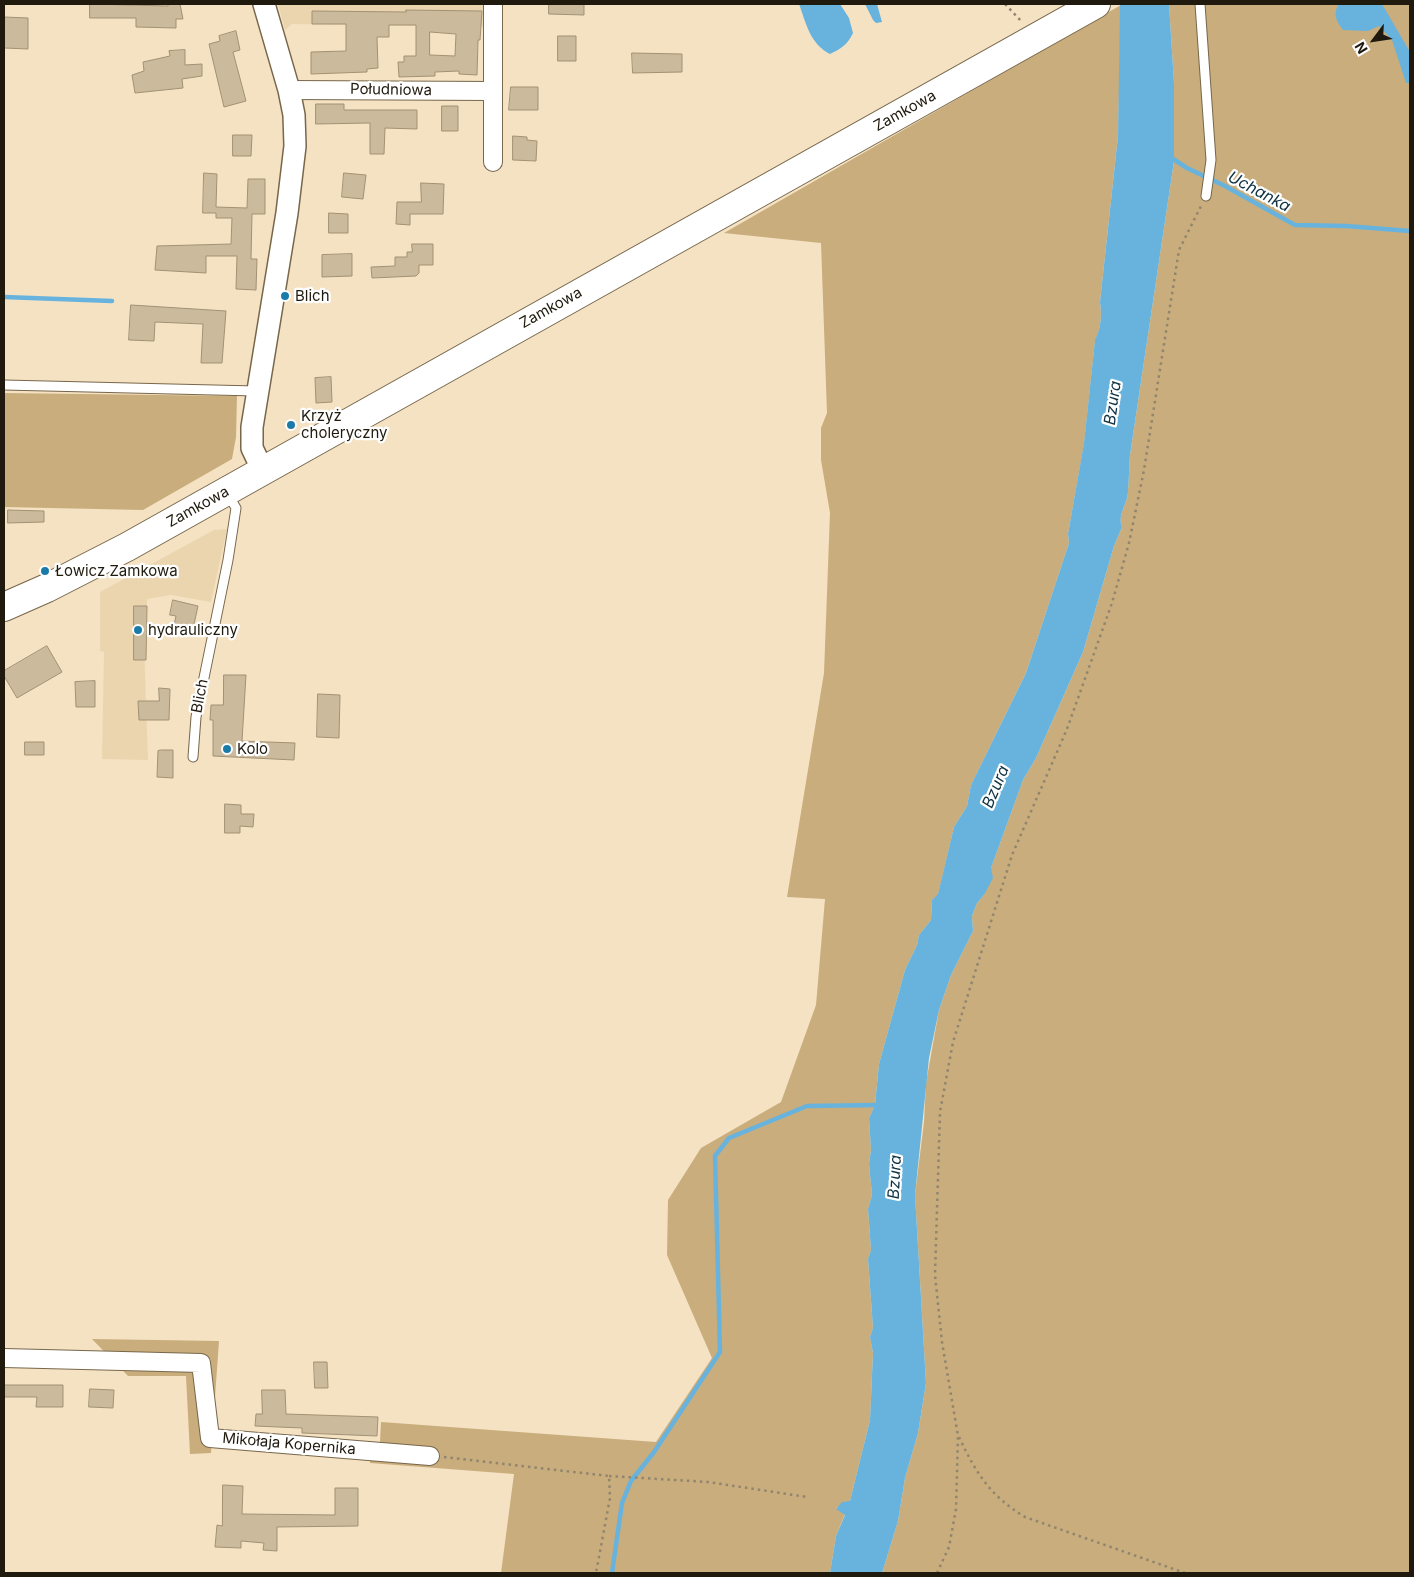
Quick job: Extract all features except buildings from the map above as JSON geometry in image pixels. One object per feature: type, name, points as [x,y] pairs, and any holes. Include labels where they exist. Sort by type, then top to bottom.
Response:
[{"type":"main road","name":"Zamkowa","points":[[4,607],[77,573],[226,492],[1096,4]]},
{"type":"street","points":[[262,472],[252,448],[256,391],[292,179],[295,146],[294,122],[289,90],[264,4]]},
{"type":"street","points":[[493,4],[493,162]]},
{"type":"street","name":"Południowa","points":[[289,90],[493,91]]},
{"type":"street","name":"Mikołaja Kopernika","points":[[4,1358],[201,1363],[210,1438],[430,1456]]},
{"type":"lane","points":[[1200,4],[1211,160],[1206,196]]},
{"type":"lane","points":[[4,385],[256,391]]},
{"type":"lane","name":"Blich","points":[[193,756],[196,717],[228,560],[236,508],[226,492]]},
{"type":"path","points":[[1005,4],[1025,25]]},
{"type":"path","points":[[937,1573],[949,1547],[956,1509],[958,1436],[942,1342],[936,1275],[940,1112],[953,1042],[1012,855],[1067,729],[1112,603],[1129,543],[1144,470],[1179,250],[1206,196]]},
{"type":"path","points":[[958,1436],[975,1471],[1006,1505],[1025,1517],[1185,1573]]},
{"type":"path","points":[[430,1456],[609,1476],[708,1482],[807,1497]]},
{"type":"path","points":[[596,1573],[610,1498],[609,1476]]},
{"type":"shaded area","points":[[278,4],[485,4],[486,27],[292,24],[285,30]]},
{"type":"shaded area","points":[[1169,4],[1410,4],[1410,1573],[882,1573],[898,1521],[905,1478],[918,1433],[926,1383],[915,1195],[924,1122],[926,1083],[939,1010],[951,975],[973,931],[972,916],[977,903],[984,895],[991,868],[1023,780],[1036,758],[1083,652],[1114,546],[1122,527],[1121,518],[1128,496],[1130,455],[1174,161],[1174,83]]},
{"type":"shaded area","points":[[1121,5],[1118,136],[1100,302],[1101,312],[1099,331],[1095,341],[1084,444],[1068,534],[1069,543],[1026,673],[971,785],[967,806],[954,827],[938,895],[932,900],[931,920],[919,935],[917,945],[905,970],[879,1064],[875,1105],[869,1118],[871,1150],[869,1164],[872,1195],[868,1209],[871,1250],[868,1259],[873,1328],[870,1337],[873,1353],[870,1420],[850,1501],[836,1508],[845,1514],[836,1536],[830,1573],[501,1573],[514,1474],[370,1463],[371,1443],[380,1442],[381,1422],[656,1442],[712,1358],[667,1255],[668,1200],[701,1148],[781,1102],[816,1005],[825,899],[787,897],[824,673],[830,513],[821,460],[821,428],[827,413],[821,243],[724,233]]},
{"type":"shaded area","points":[[4,393],[237,396],[236,437],[232,459],[143,510],[4,507]]},
{"type":"shaded area","points":[[227,529],[211,602],[171,595],[147,599],[146,645],[144,645],[148,760],[102,759],[104,652],[100,651],[100,592],[214,530]]},
{"type":"shaded area","points":[[92,1339],[219,1341],[211,1453],[190,1454],[186,1376],[128,1376]]},
{"type":"water","points":[[799,4],[840,4],[849,18],[853,33],[849,40],[841,48],[830,54],[823,50],[813,39]]},
{"type":"water","points":[[865,4],[877,4],[882,22],[876,23],[873,20]]},
{"type":"water","name":"Bzura","points":[[1120,4],[1169,4],[1174,83],[1174,161],[1130,455],[1128,496],[1121,518],[1122,527],[1114,546],[1083,652],[1036,758],[1023,780],[991,868],[993,878],[984,895],[977,903],[972,916],[973,931],[951,975],[939,1010],[929,1058],[915,1195],[926,1383],[918,1433],[905,1478],[898,1521],[882,1573],[830,1573],[836,1536],[845,1515],[836,1509],[842,1502],[850,1501],[870,1420],[873,1353],[870,1337],[873,1328],[868,1259],[871,1250],[868,1209],[872,1195],[869,1164],[871,1150],[869,1118],[875,1105],[879,1064],[905,970],[917,945],[919,935],[931,920],[932,900],[938,894],[954,827],[967,806],[971,785],[1026,673],[1069,543],[1068,534],[1084,443],[1095,340],[1099,331],[1100,302],[1118,136]]},
{"type":"water","points":[[1339,4],[1382,4],[1410,52],[1410,83],[1406,83],[1392,40],[1379,26],[1368,31],[1343,30],[1337,21],[1336,15]]},
{"type":"waterway","name":"Uchanka","points":[[1170,157],[1187,168],[1225,186],[1295,225],[1346,226],[1410,231]]},
{"type":"waterway","points":[[4,297],[112,301]]},
{"type":"waterway","points":[[612,1573],[622,1503],[631,1481],[654,1452],[720,1352],[715,1156],[729,1138],[807,1106],[879,1105]]},
{"type":"place","name":"Blich","points":[[285,296]]},
{"type":"place","name":"Krzyż choleryczny","points":[[291,425]]},
{"type":"place","name":"Łowicz Zamkowa","points":[[45,571]]},
{"type":"place","name":"hydrauliczny","points":[[138,630]]},
{"type":"place","name":"Kolo","points":[[227,749]]}]
